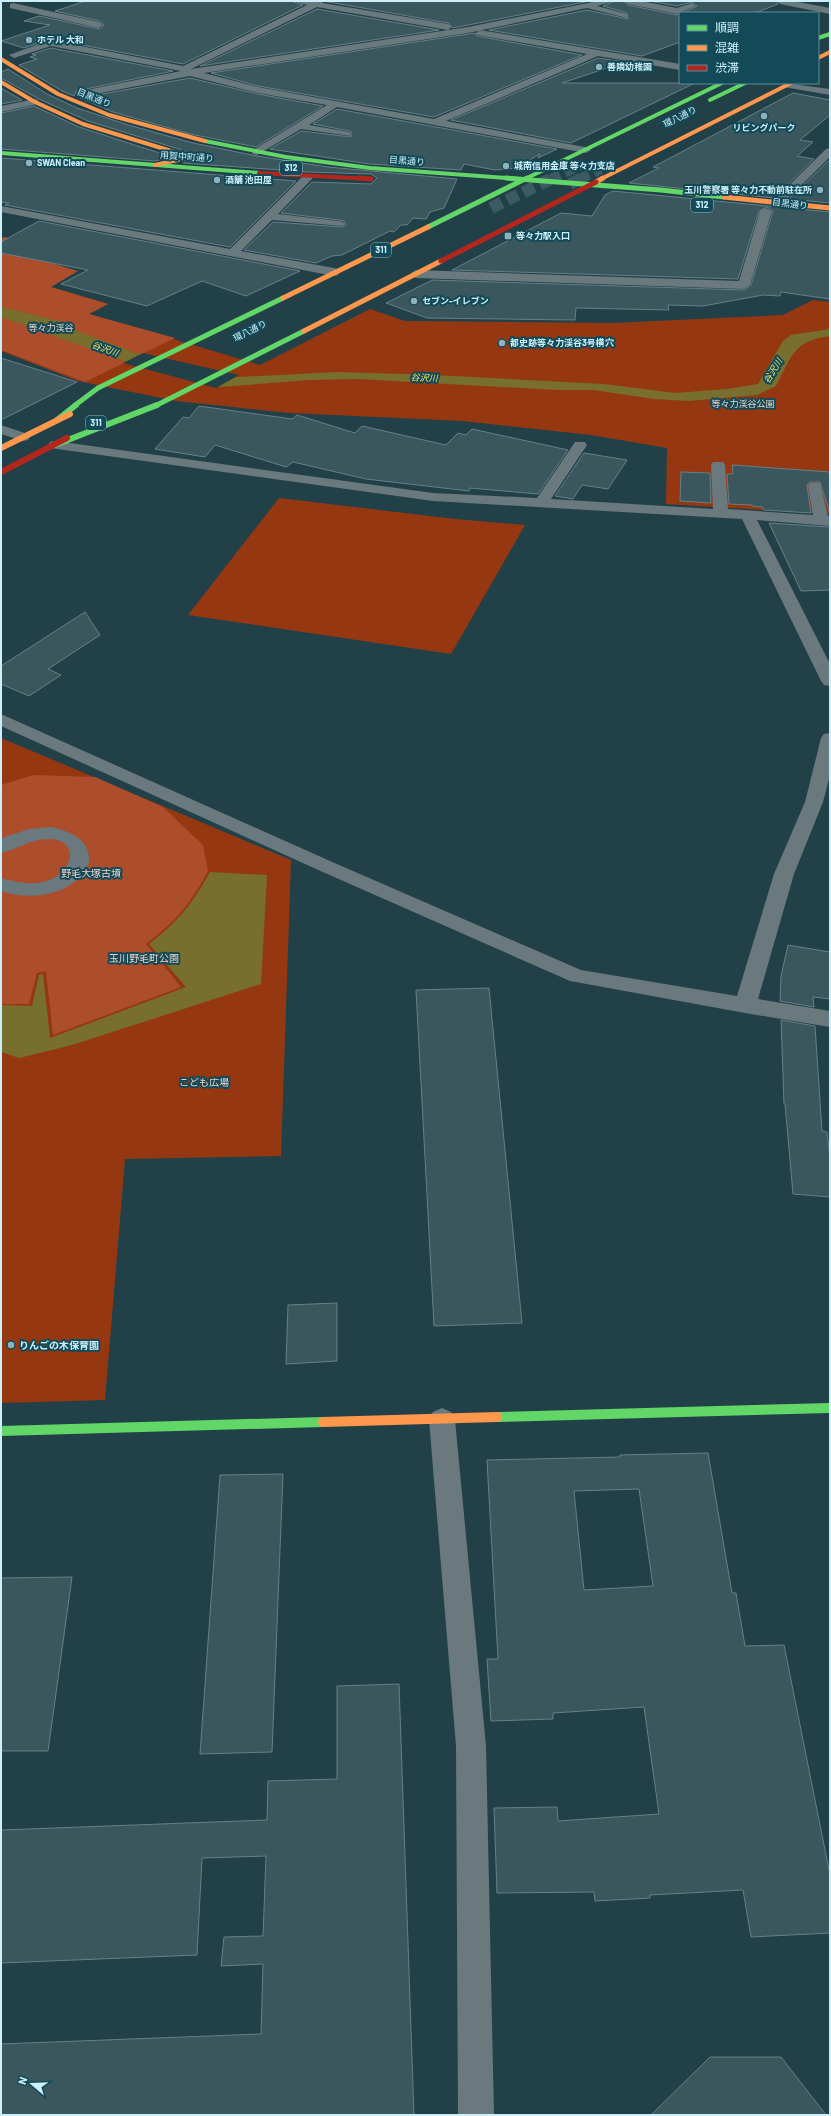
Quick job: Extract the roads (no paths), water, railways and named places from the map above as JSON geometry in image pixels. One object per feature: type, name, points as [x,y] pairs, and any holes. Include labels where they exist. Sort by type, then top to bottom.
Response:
[{"type":"main road","points":[[819,38],[830,34]]},
{"type":"main road","points":[[819,46],[830,41]]},
{"type":"main road","points":[[819,58],[830,52]]},
{"type":"main road","points":[[11,53],[58,83],[79,94],[117,110],[196,134],[218,144]]},
{"type":"main road","name":"目黒通り","points":[[1,59],[58,94],[109,115],[188,138],[257,152],[370,168],[590,185],[830,208]]},
{"type":"main road","name":"目黒通り","points":[[1,70],[45,97],[98,120],[191,149]]},
{"type":"main road","points":[[1,82],[35,102],[83,124],[152,145],[191,149]]},
{"type":"main road","points":[[507,189],[720,84]]},
{"type":"main road","name":"環八通り","points":[[703,104],[743,84]]},
{"type":"main road","points":[[55,445],[154,407],[789,84]]},
{"type":"main road","name":"環八通り","points":[[601,169],[664,136]]},
{"type":"main road","points":[[164,140],[171,147]]},
{"type":"main road","points":[[152,145],[191,149]]},
{"type":"main road","points":[[155,165],[178,160],[191,149]]},
{"type":"main road","name":"用賀中町通り","points":[[1,154],[308,177],[375,179],[264,164]]},
{"type":"main road","points":[[489,188],[522,190]]},
{"type":"main road","name":"311","points":[[57,420],[98,388],[254,310],[507,189]]},
{"type":"main road","points":[[552,192],[589,195]]},
{"type":"main road","points":[[460,212],[468,203],[468,194]]},
{"type":"main road","name":"311","points":[[1,448],[99,400]]},
{"type":"main road","name":"311","points":[[1,472],[123,408]]},
{"type":"main road","points":[[1,1431],[442,1420],[830,1408]]},
{"type":"street","points":[[29,1],[10,7],[100,25]]},
{"type":"street","points":[[296,1],[320,3],[679,67]]},
{"type":"street","points":[[187,71],[374,45],[468,30],[611,1]]},
{"type":"street","points":[[628,1],[677,11],[692,6]]},
{"type":"street","points":[[780,1],[830,11]]},
{"type":"street","points":[[79,94],[175,75],[187,71],[320,3]]},
{"type":"street","points":[[775,10],[794,4]]},
{"type":"street","points":[[587,6],[624,16]]},
{"type":"street","points":[[353,38],[374,45]]},
{"type":"street","points":[[11,53],[50,43],[187,71],[258,90],[586,150]]},
{"type":"street","points":[[436,122],[597,53]]},
{"type":"street","points":[[789,84],[830,92]]},
{"type":"street","points":[[1,109],[35,102]]},
{"type":"street","points":[[257,152],[336,104]]},
{"type":"street","points":[[300,126],[346,134]]},
{"type":"street","points":[[778,202],[830,151]]},
{"type":"street","points":[[232,253],[308,177]]},
{"type":"street","points":[[1,209],[334,272]]},
{"type":"street","points":[[416,274],[744,285],[766,212]]},
{"type":"street","points":[[269,216],[339,224]]},
{"type":"street","points":[[1,430],[23,437]]},
{"type":"street","points":[[55,445],[433,497],[826,520],[815,486]]},
{"type":"street","points":[[541,503],[580,445]]},
{"type":"street","points":[[718,465],[721,514]]},
{"type":"street","points":[[747,515],[830,681]]},
{"type":"street","points":[[1,719],[323,865],[577,976],[745,1006],[830,1019]]},
{"type":"street","points":[[745,1006],[784,874],[814,802],[830,738]]},
{"type":"street","points":[[1,847],[12,840],[29,834],[46,833],[62,836],[74,843],[80,853],[79,864],[72,875],[59,884],[42,889],[24,891],[1,884]]},
{"type":"street","points":[[442,1420],[471,1746],[476,2115]]},
{"type":"water","name":"谷沢川","points":[[1,307],[59,321],[77,331],[139,354],[238,377],[337,372],[434,375],[604,384],[675,393],[727,389],[758,384],[783,341],[791,335],[830,329],[830,336],[818,338],[801,346],[790,358],[776,386],[757,395],[689,401],[654,399],[593,390],[557,390],[358,379],[310,380],[220,387],[124,361],[1,317]]},
{"type":"water","points":[[210,872],[267,875],[261,984],[72,1045],[19,1058],[1,1052],[1,1005],[32,1006],[39,975],[43,974],[50,1038],[186,987],[149,944],[177,920],[191,903]]},
{"type":"tunnel","points":[[551,179],[583,164]]},
{"type":"tunnel","points":[[580,179],[601,169]]},
{"type":"tunnel","points":[[491,208],[553,178]]},
{"type":"tunnel","points":[[570,184],[580,179]]},
{"type":"place","name":"ホテル 大和","points":[[29,40]]},
{"type":"place","name":"善隣幼稚園","points":[[599,67]]},
{"type":"place","name":"リビングパーク","points":[[764,116]]},
{"type":"place","name":"SWAN Clean","points":[[29,163]]},
{"type":"place","name":"城南信用金庫 等々力支店","points":[[506,166]]},
{"type":"place","name":"酒舗 池田屋","points":[[217,180]]},
{"type":"place","name":"玉川警察署 等々力不動前駐在所","points":[[820,190]]},
{"type":"place","name":"等々力駅入口","points":[[508,236]]},
{"type":"place","name":"セブン-イレブン","points":[[414,301]]},
{"type":"place","name":"都史跡等々力渓谷3号横穴","points":[[502,343]]},
{"type":"place","name":"りんごの木保育園","points":[[11,1345]]},
{"type":"park label","name":"等々力渓谷","points":[[51,328]]},
{"type":"park label","name":"等々力渓谷公園","points":[[743,404]]},
{"type":"park label","name":"野毛大塚古墳","points":[[91,873]]},
{"type":"park label","name":"玉川野毛町公園","points":[[144,958]]},
{"type":"park label","name":"こども広場","points":[[204,1082]]}]
